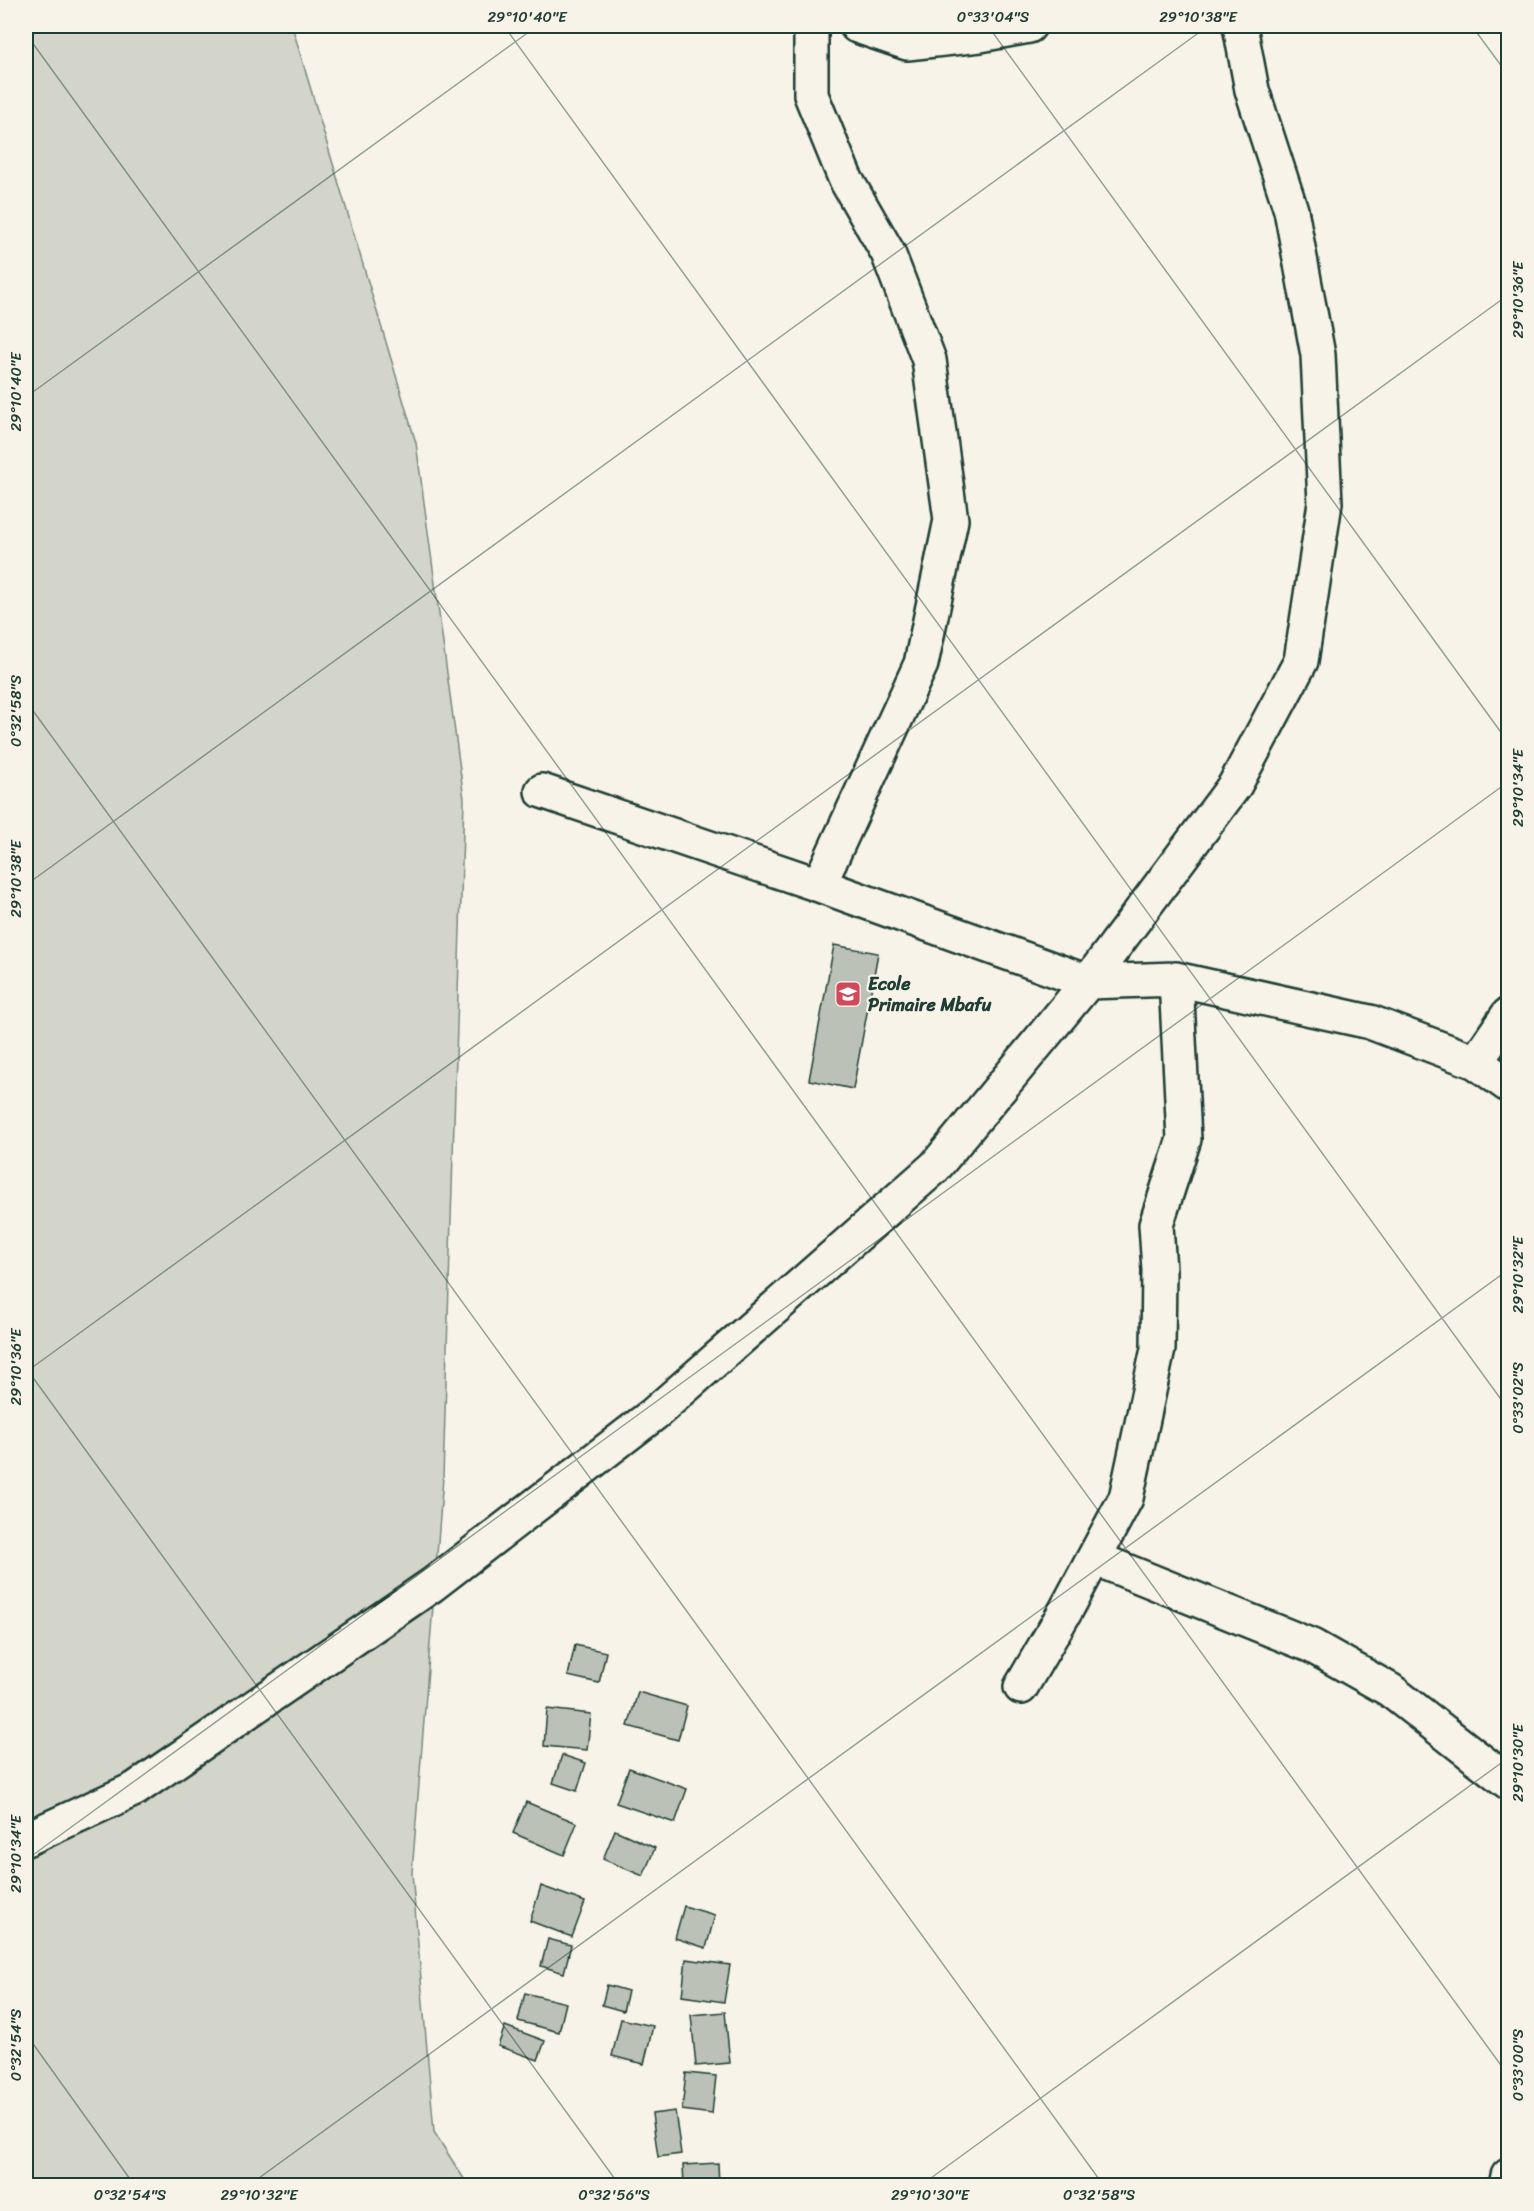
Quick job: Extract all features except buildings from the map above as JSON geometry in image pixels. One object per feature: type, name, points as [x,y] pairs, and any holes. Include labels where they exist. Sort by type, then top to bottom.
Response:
[{"type":"street","points":[[811,26],[811,95],[846,178],[888,253],[928,360],[951,520],[921,664],[819,885]]},
{"type":"street","points":[[857,26],[907,43],[980,35],[1029,26]]},
{"type":"street","points":[[26,1839],[135,1789],[432,1585],[654,1414],[935,1167],[1088,982],[1235,784],[1301,661],[1325,502],[1318,355],[1291,210],[1252,90],[1240,26]]},
{"type":"street","points":[[542,791],[819,885],[1088,982],[1176,979],[1370,1022],[1476,1062],[1509,1085]]},
{"type":"street","points":[[1021,1687],[1066,1610],[1126,1498],[1158,1348],[1159,1270],[1156,1225],[1184,1139],[1176,979]]},
{"type":"street","points":[[1476,1062],[1509,1015]]},
{"type":"street","points":[[1094,1558],[1312,1646],[1390,1690],[1509,1782]]},
{"type":"street","points":[[1506,2186],[1509,2176]]},
{"type":"shaded area","points":[[26,26],[292,26],[416,443],[464,799],[443,1478],[412,1873],[434,2132],[468,2185],[26,2186]]},
{"type":"place","name":"Ecole Primaire Mbafu","points":[[848,994]]}]
